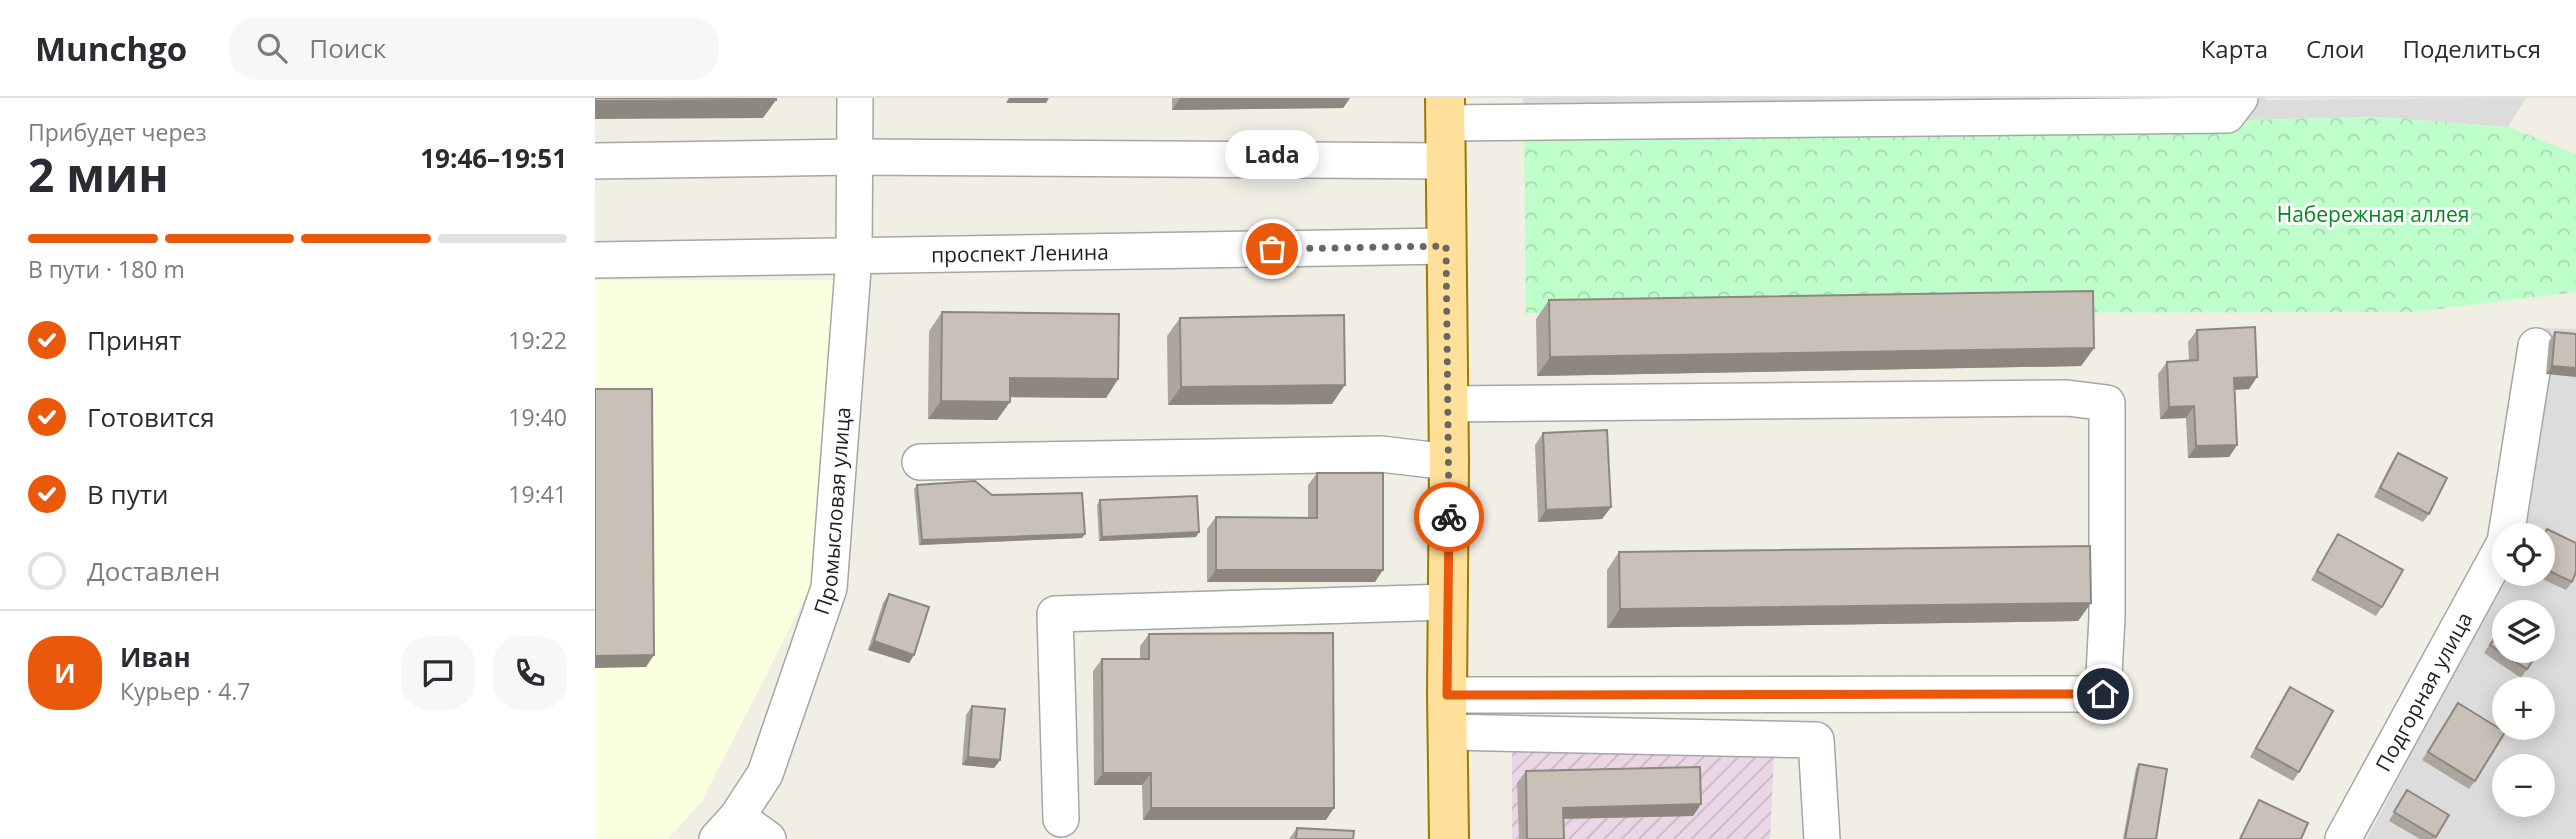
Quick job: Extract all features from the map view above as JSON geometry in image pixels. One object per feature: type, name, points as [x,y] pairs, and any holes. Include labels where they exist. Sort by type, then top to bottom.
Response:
[{"type":"main road","points":[[1445,110],[1449,839]]},
{"type":"street","name":"Промысловая улица","points":[[727,828],[765,774],[829,588],[854,256],[855,98]]},
{"type":"street","points":[[1445,110],[2227,115],[2240,98]]},
{"type":"street","points":[[595,161],[853,157],[1445,160]]},
{"type":"street","name":"проспект Ленина","points":[[595,260],[1446,246]]},
{"type":"street","points":[[2508,523],[2536,345]]},
{"type":"street","points":[[1448,404],[2067,398],[2107,403],[2107,603],[2103,694],[1448,714]]},
{"type":"street","points":[[920,462],[1381,454],[1449,461]]},
{"type":"street","name":"Подгорная улица","points":[[2343,839],[2492,566]]},
{"type":"street","points":[[1061,818],[1055,614],[1448,602]]},
{"type":"street","points":[[1448,714],[1816,740],[1822,839]]},
{"type":"street","points":[[727,828],[768,839]]},
{"type":"shaded area","points":[[1523,98],[2526,98],[2508,127],[2378,117],[1524,136]]},
{"type":"shaded area","points":[[2266,98],[2503,98],[2266,100]]},
{"type":"shaded area","points":[[595,280],[851,280],[811,586],[702,801],[668,839],[595,839]]},
{"type":"shaded area","points":[[2545,328],[2576,329],[2576,839],[2367,839],[2497,586],[2555,586],[2555,523],[2521,523]]},
{"type":"shaded area","points":[[1512,752],[1774,755],[1770,839],[1512,839]]},
{"type":"green space","name":"Набережная аллея","points":[[2378,117],[2508,127],[2576,154],[2576,292],[2415,312],[1526,313],[1524,136]]},
{"type":"building","points":[[595,98],[776,98],[776,100],[595,101]]},
{"type":"building","points":[[2093,291],[2094,348],[1550,357],[1549,300]]},
{"type":"building","points":[[942,312],[1119,314],[1118,379],[1010,378],[1010,402],[941,401]]},
{"type":"building","points":[[1344,315],[1345,385],[1181,387],[1180,318]]},
{"type":"building","points":[[2255,327],[2257,377],[2234,378],[2237,445],[2196,446],[2194,406],[2169,407],[2167,362],[2198,360],[2197,330]]},
{"type":"building","points":[[2555,332],[2576,334],[2576,368],[2552,366]]},
{"type":"building","points":[[595,389],[652,389],[654,655],[595,656]]},
{"type":"building","points":[[1607,430],[1611,507],[1546,510],[1543,433]]},
{"type":"building","points":[[2398,453],[2447,478],[2429,514],[2380,488]]},
{"type":"building","points":[[1317,473],[1383,473],[1383,570],[1216,570],[1216,517],[1317,518]]},
{"type":"building","points":[[975,481],[992,495],[1082,493],[1085,534],[922,540],[917,485]]},
{"type":"building","points":[[1197,496],[1199,532],[1102,537],[1100,500]]},
{"type":"building","points":[[2555,533],[2576,543],[2576,572],[2572,582],[2555,574]]},
{"type":"building","points":[[2338,534],[2403,570],[2382,607],[2317,571]]},
{"type":"building","points":[[2090,546],[2091,603],[1620,609],[1619,552]]},
{"type":"building","points":[[889,594],[929,607],[914,655],[874,641]]},
{"type":"building","points":[[1333,633],[1334,808],[1151,808],[1151,773],[1103,773],[1102,659],[1149,659],[1149,634]]},
{"type":"building","points":[[2518,663],[2531,663],[2527,669]]},
{"type":"building","points":[[2290,687],[2333,711],[2299,772],[2256,748]]},
{"type":"building","points":[[2458,703],[2492,724],[2492,740],[2500,740],[2475,781],[2428,752]]},
{"type":"building","points":[[972,706],[1005,709],[1000,760],[968,757]]},
{"type":"building","points":[[2139,764],[2167,769],[2156,839],[2125,839]]},
{"type":"building","points":[[1700,767],[1701,804],[1563,808],[1564,839],[1527,839],[1526,771]]},
{"type":"building","points":[[2407,790],[2449,815],[2436,837],[2394,812]]},
{"type":"building","points":[[2259,800],[2308,823],[2301,839],[2240,839]]},
{"type":"building","points":[[1297,828],[1354,831],[1353,839],[1296,839]]},
{"type":"way so far","points":[[1272,249],[1446,246],[1449,517]]},
{"type":"place","name":"Lada","points":[[1272,249]]},
{"type":"route","points":[[1449,517],[1447,695],[2103,694]]}]
